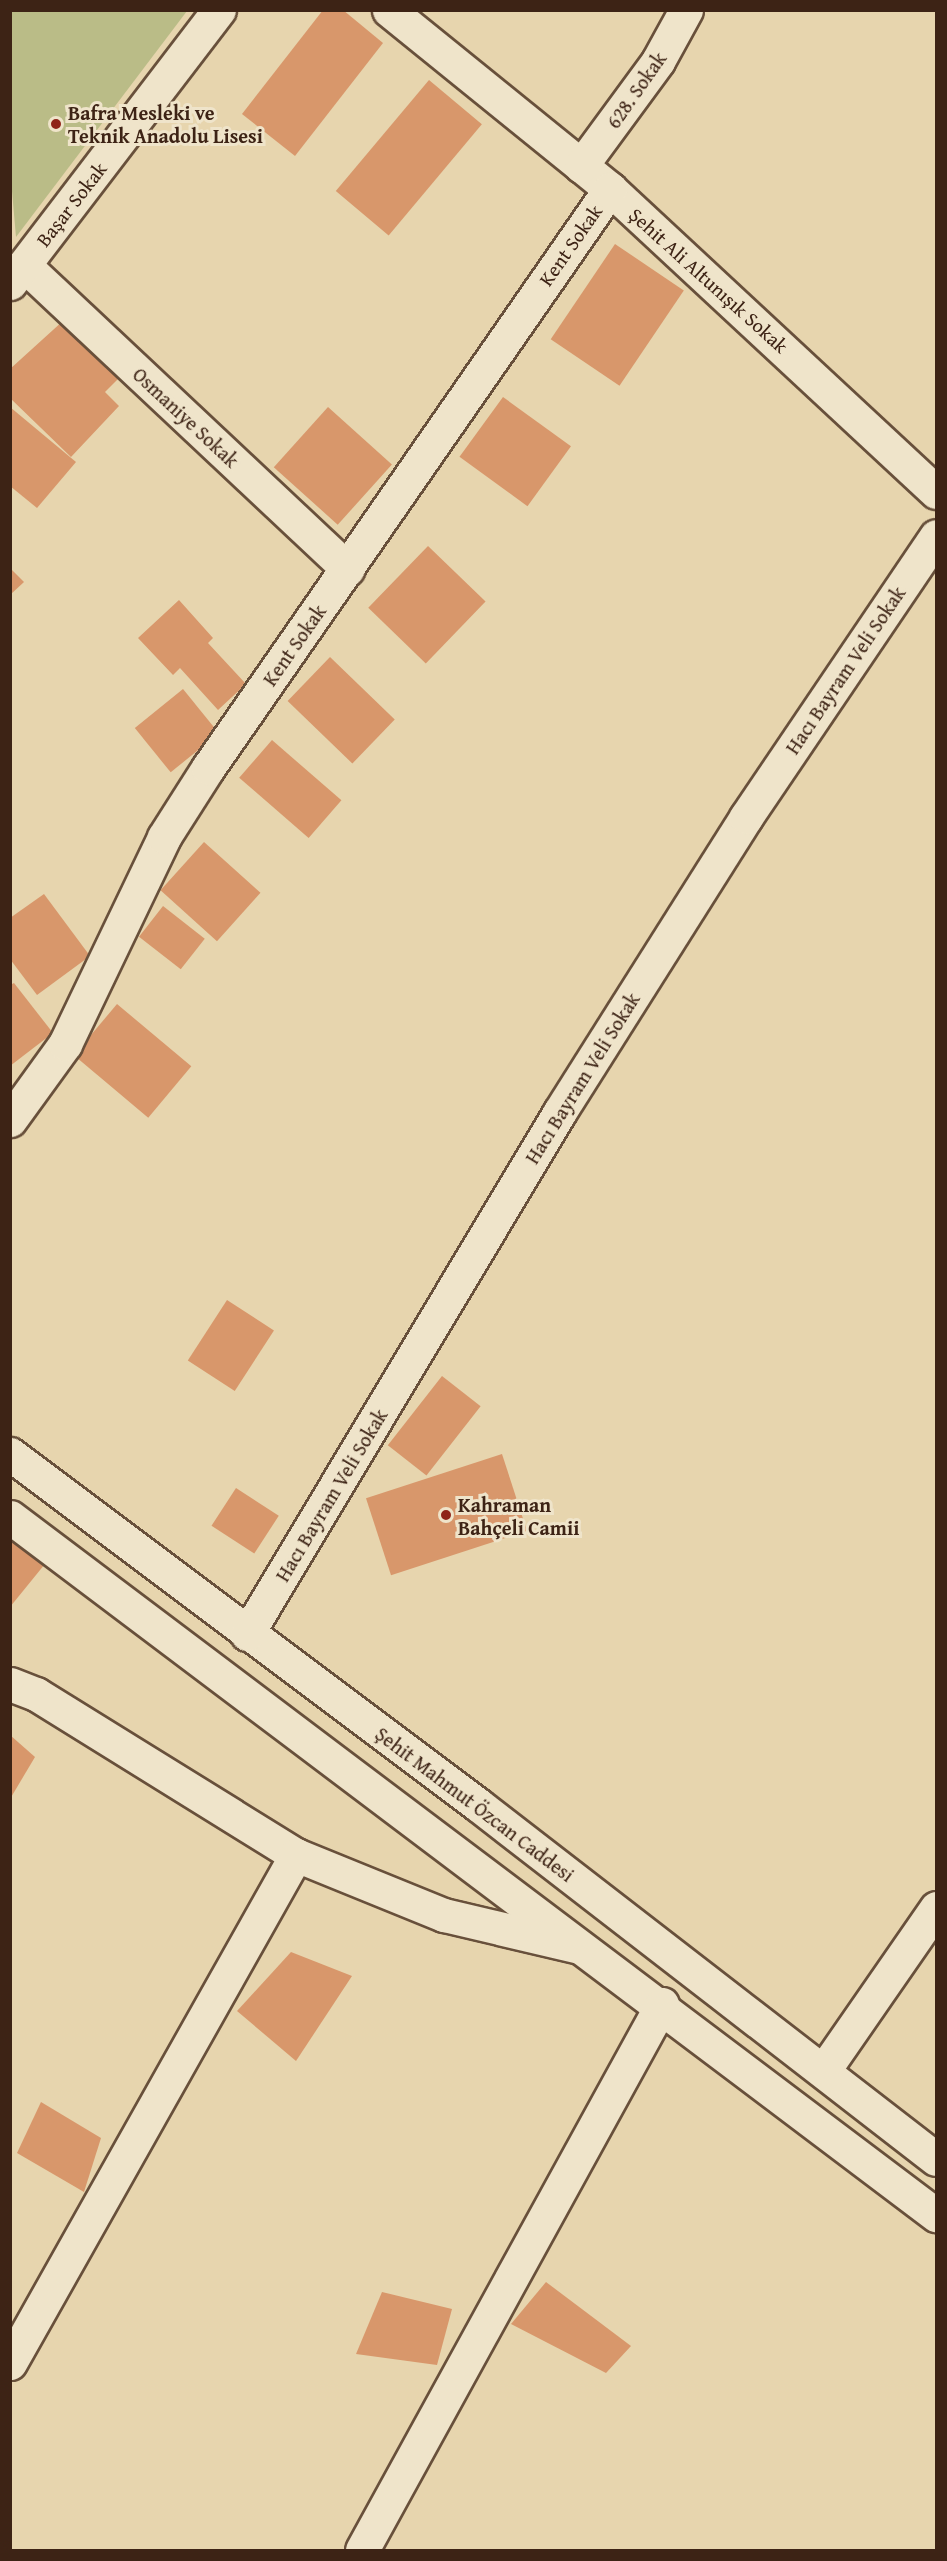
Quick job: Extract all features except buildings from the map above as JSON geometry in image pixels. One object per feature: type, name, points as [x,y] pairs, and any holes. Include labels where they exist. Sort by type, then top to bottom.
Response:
[{"type":"street","name":"Başar Sokak","points":[[17,274],[219,10]]},
{"type":"street","name":"Şehit Ali Altunışık Sokak","points":[[389,10],[610,189],[936,492]]},
{"type":"street","name":"628. Sokak","points":[[581,166],[658,61],[686,10]]},
{"type":"street","name":"Kent Sokak","points":[[10,1120],[65,1044],[164,837],[348,569],[438,431],[610,189]]},
{"type":"street","name":"Osmaniye Sokak","points":[[17,274],[348,569]]},
{"type":"street","name":"Hacı Bayram Veli Sokak","points":[[247,1634],[565,1103],[746,817],[936,536]]},
{"type":"street","name":"Şehit Mahmut Özcan Caddesi","points":[[10,1454],[824,2070],[936,2159]]},
{"type":"street","points":[[10,1517],[662,2004],[936,2215]]},
{"type":"street","points":[[10,1684],[36,1694],[296,1855],[444,1915],[589,1949]]},
{"type":"street","points":[[15,2345],[296,1855]]},
{"type":"street","points":[[824,2070],[936,1908]]},
{"type":"street","points":[[362,2550],[662,2004]]},
{"type":"green space","name":"Bafra Mesleki ve Teknik Anadolu Lisesi","points":[[10,11],[187,11],[16,237],[10,168]]},
{"type":"place","name":"Bafra Mesleki ve Teknik Anadolu Lisesi","points":[[56,124]]},
{"type":"place","name":"Kahraman Bahçeli Camii","points":[[446,1515]]}]
